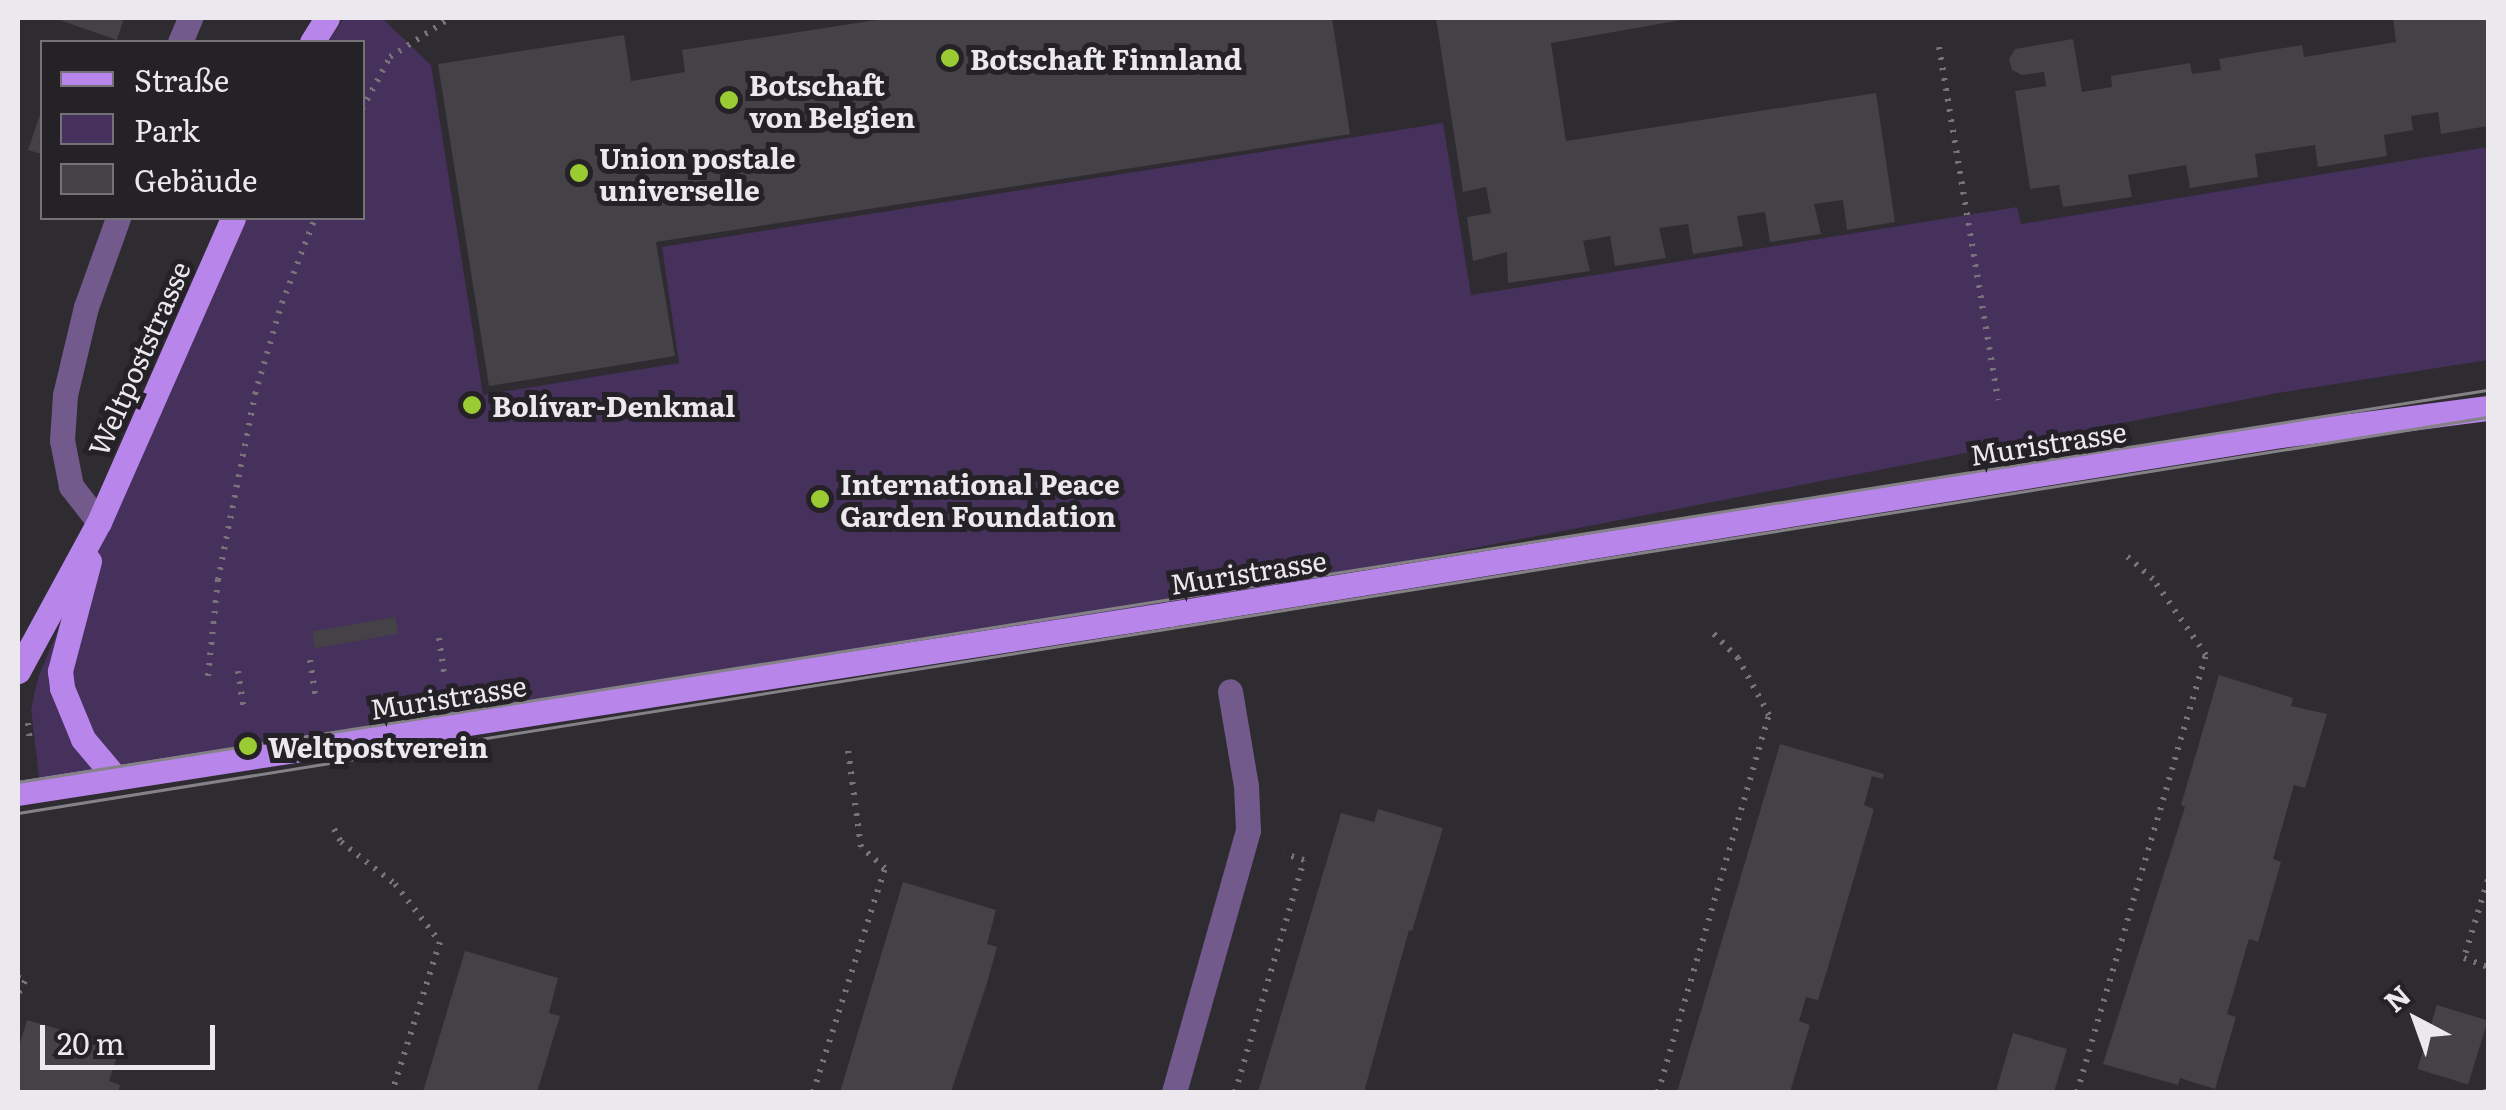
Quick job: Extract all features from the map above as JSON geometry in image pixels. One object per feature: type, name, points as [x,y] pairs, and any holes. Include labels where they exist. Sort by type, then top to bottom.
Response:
[{"type":"main road","points":[[313,40],[327,18]]},
{"type":"main road","name":"Weltpoststrasse","points":[[18,670],[98,522],[232,220]]},
{"type":"main road","name":"Muristrasse","points":[[18,793],[1170,614],[2280,435],[2488,408]]},
{"type":"main road","name":"Weltpoststrasse","points":[[98,522],[60,672],[72,720],[115,778]]},
{"type":"street","points":[[98,522],[71,486],[62,440],[64,410],[86,307],[117,220]]},
{"type":"street","points":[[1174,1092],[1248,830],[1246,786],[1230,692]]},
{"type":"path","points":[[365,103],[390,57],[450,18]]},
{"type":"path","points":[[1938,47],[1998,400]]},
{"type":"path","points":[[208,676],[218,580],[255,394],[282,304],[315,220]]},
{"type":"path","points":[[2076,1092],[2206,656],[2153,579],[2127,556]]},
{"type":"path","points":[[1658,1092],[1769,716],[1738,658],[1712,632]]},
{"type":"path","points":[[439,638],[445,680]]},
{"type":"path","points":[[310,660],[316,700]]},
{"type":"path","points":[[238,671],[244,712]]},
{"type":"path","points":[[813,1092],[885,868],[861,846],[848,750]]},
{"type":"path","points":[[334,830],[340,842],[395,884],[440,942],[392,1092]]},
{"type":"path","points":[[1235,1092],[1304,860]]},
{"type":"path","points":[[2488,880],[2464,958],[2488,967]]},
{"type":"path","points":[[18,977],[26,981],[18,996]]},
{"type":"path","points":[[2486,1092],[2488,1084]]},
{"type":"green space","points":[[344,18],[382,18],[431,65],[483,395],[679,363],[662,247],[1443,123],[1471,295],[2017,207],[2021,224],[2488,147],[2488,360],[2278,393],[1169,607],[40,786],[31,709],[38,678],[110,506],[244,220],[365,220],[365,40],[329,40]]},
{"type":"building","points":[[54,18],[124,18],[117,40]]},
{"type":"building","points":[[889,18],[1332,18],[1350,134],[656,242],[675,356],[489,386],[438,64],[624,35],[631,81],[685,72],[682,50]]},
{"type":"building","points":[[1436,18],[1693,18],[1551,43],[1566,141],[1876,93],[1895,222],[1847,230],[1843,200],[1814,204],[1821,234],[1770,242],[1765,212],[1737,216],[1743,246],[1693,254],[1688,224],[1659,228],[1666,258],[1615,266],[1610,236],[1583,241],[1590,271],[1508,283],[1507,252],[1473,261],[1467,217],[1491,213],[1486,187],[1463,192]]},
{"type":"building","points":[[2393,18],[2488,18],[2488,126],[2441,134],[2438,112],[2411,116],[2413,130],[2384,135],[2387,156],[2318,167],[2315,145],[2255,154],[2258,177],[2190,188],[2186,165],[2128,175],[2132,197],[2063,207],[2059,185],[2030,189],[2015,91],[2046,86],[2044,72],[2022,75],[2012,70],[2009,59],[2015,49],[2073,39],[2082,92],[2112,87],[2111,76],[2190,63],[2192,74],[2221,70],[2219,59],[2302,45],[2304,57],[2396,42]]},
{"type":"building","points":[[40,115],[40,153],[28,150]]},
{"type":"building","points":[[395,617],[398,634],[315,648],[312,632]]},
{"type":"building","points":[[2219,675],[2293,698],[2291,706],[2327,714],[2305,788],[2294,785],[2273,859],[2281,862],[2258,942],[2249,939],[2227,1014],[2236,1017],[2215,1089],[2180,1078],[2178,1085],[2103,1064],[2185,807],[2181,805]]},
{"type":"building","points":[[1780,744],[1884,774],[1883,779],[1872,776],[1864,805],[1874,809],[1828,967],[1818,1000],[1806,997],[1799,1021],[1810,1025],[1790,1092],[1677,1092]]},
{"type":"building","points":[[1378,809],[1443,828],[1412,931],[1409,930],[1364,1092],[1258,1092],[1341,813],[1374,822]]},
{"type":"building","points":[[903,882],[996,910],[987,944],[997,947],[987,983],[951,1092],[840,1092]]},
{"type":"building","points":[[465,951],[558,978],[549,1013],[560,1016],[537,1092],[423,1092]]},
{"type":"building","points":[[2437,1005],[2488,1020],[2468,1085],[2417,1069]]},
{"type":"building","points":[[27,1020],[120,1047],[109,1081],[120,1085],[118,1092],[18,1092],[18,1050]]},
{"type":"building","points":[[2013,1033],[2067,1049],[2054,1092],[1996,1091]]},
{"type":"tram line","points":[[18,782],[2488,390]]},
{"type":"tram line","points":[[18,813],[2488,417]]},
{"type":"place","name":"Botschaft Finnland","points":[[950,58]]},
{"type":"place","name":"Botschaft von Belgien","points":[[729,100]]},
{"type":"place","name":"Union postale universelle","points":[[579,173]]},
{"type":"place","name":"Bolívar-Denkmal","points":[[472,405]]},
{"type":"place","name":"International Peace Garden Foundation","points":[[820,499]]},
{"type":"place","name":"Weltpostverein","points":[[248,746]]}]
